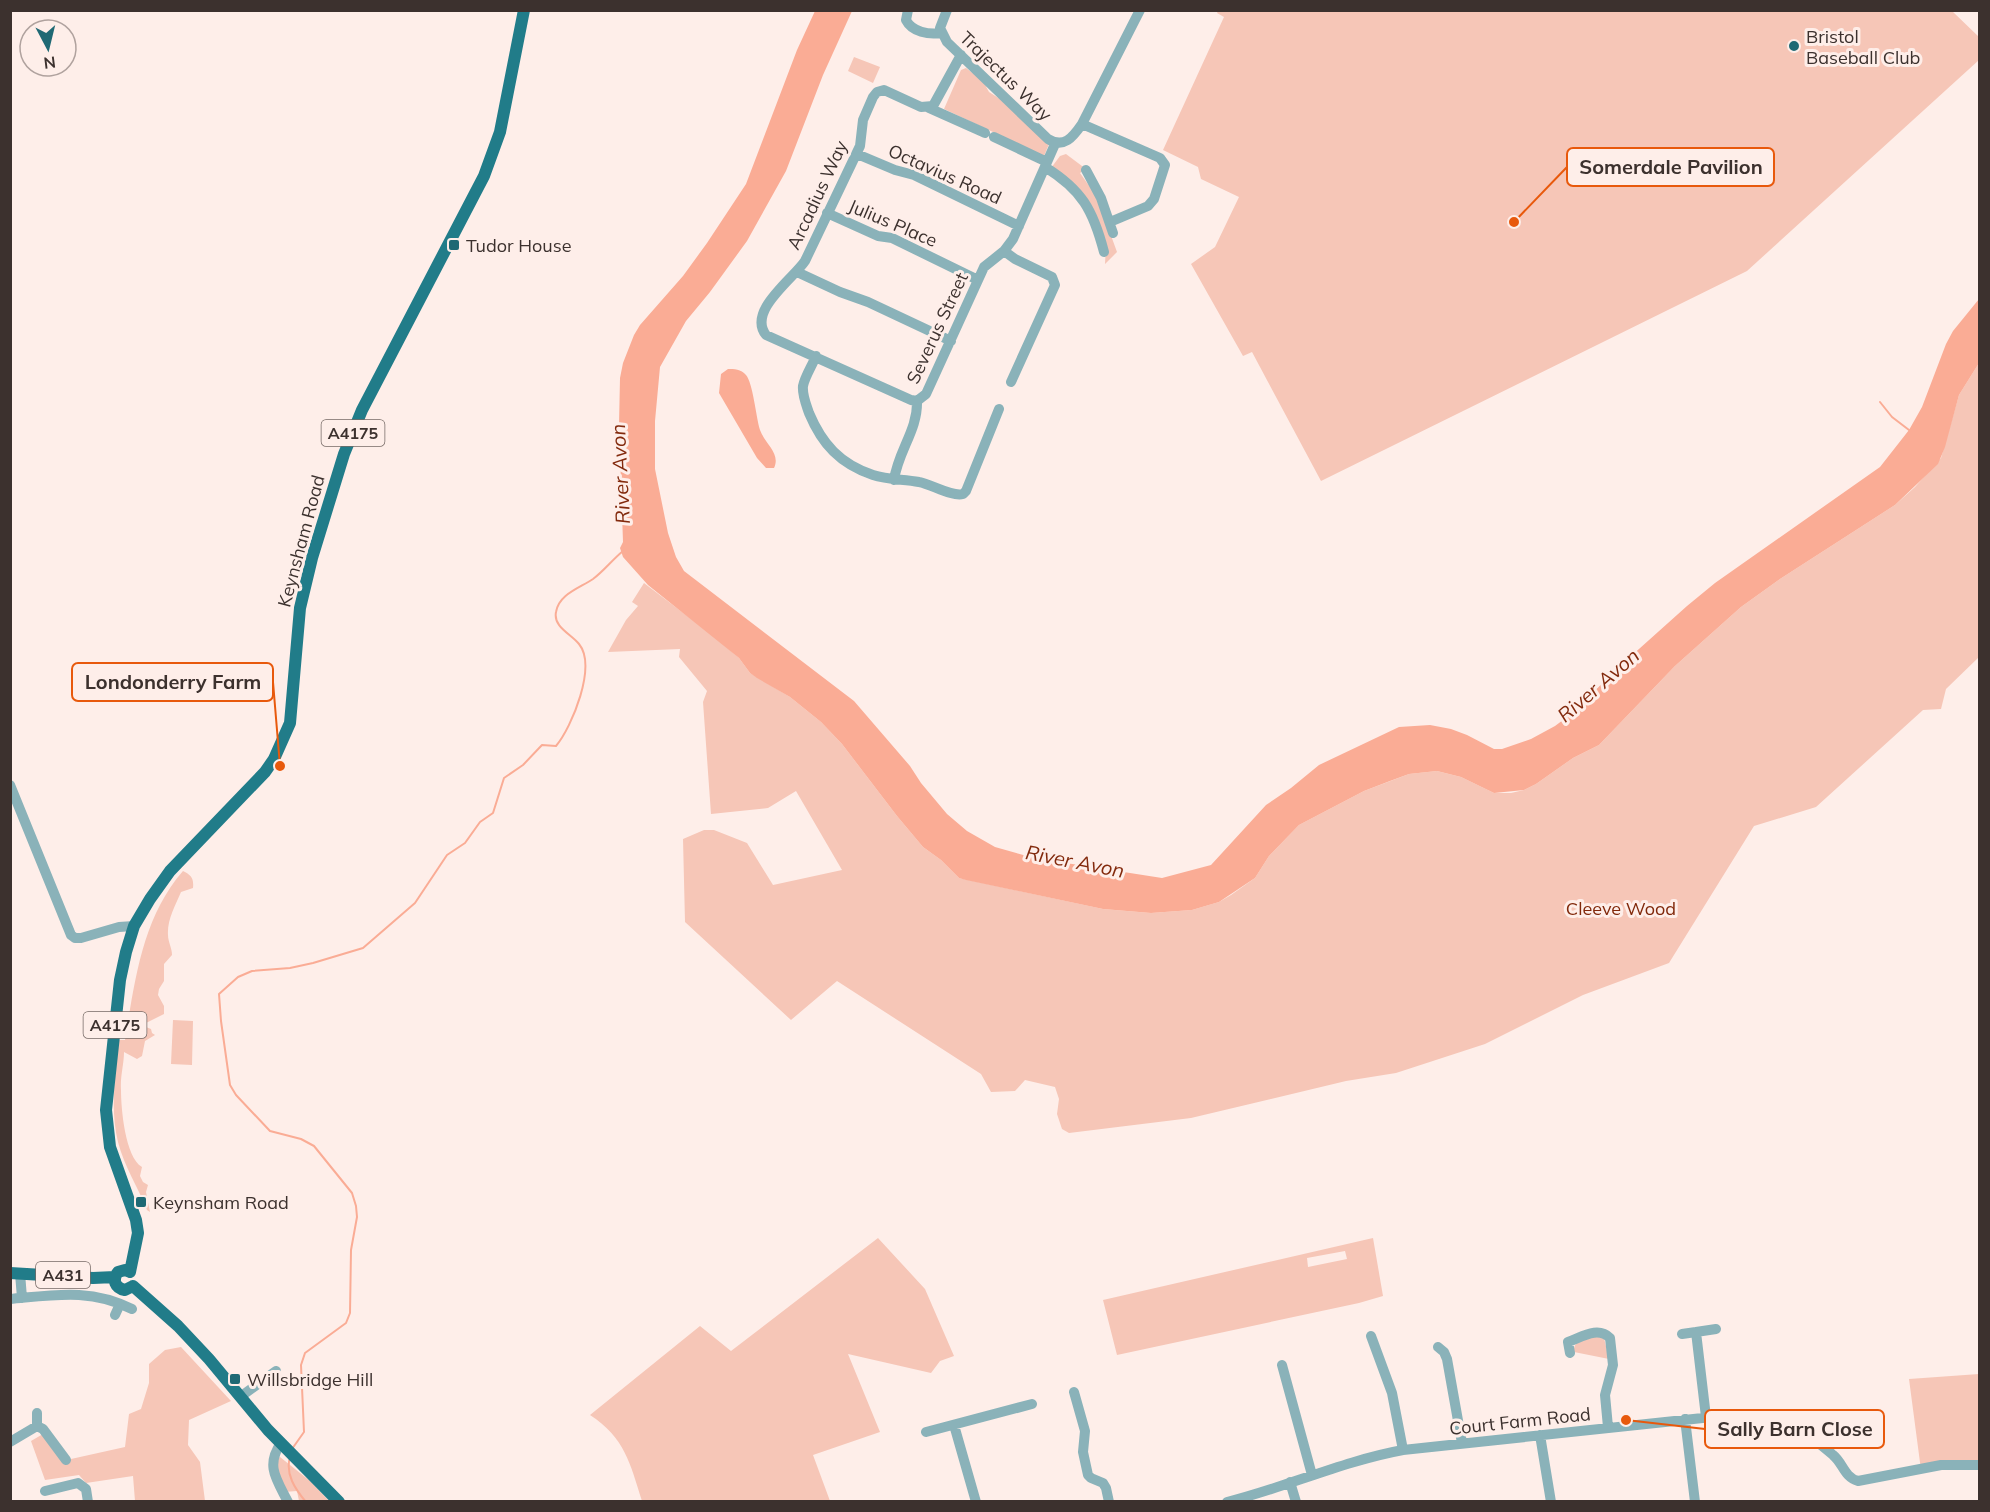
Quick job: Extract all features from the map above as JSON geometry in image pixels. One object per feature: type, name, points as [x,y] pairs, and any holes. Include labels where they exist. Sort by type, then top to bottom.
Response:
[{"type":"main road","name":"Keynsham Road","points":[[130,1272],[138,1233],[136,1220],[110,1147],[106,1110],[120,980],[134,926],[150,898],[170,871],[265,772],[286,737],[293,709],[300,608],[329,497],[362,410],[484,176],[500,132],[524,10]]},
{"type":"main road","name":"A431","points":[[15,1273],[93,1278],[115,1277],[121,1271],[130,1272]]},
{"type":"main road","points":[[130,1272],[135,1278],[133,1286]]},
{"type":"main road","name":"A431","points":[[115,1277],[116,1285],[121,1290],[128,1290],[133,1286],[178,1326],[284,1446],[339,1502]]},
{"type":"street","points":[[908,10],[906,20],[911,27],[927,34],[941,33]]},
{"type":"street","name":"Trajectus Way","points":[[947,10],[941,33],[961,55],[1055,144],[1070,139],[1082,124],[1140,10]]},
{"type":"street","points":[[929,108],[936,103],[961,55]]},
{"type":"street","name":"Arcadius Way","points":[[917,401],[766,335],[761,324],[773,296],[797,272],[827,213],[856,154],[862,138],[863,120],[873,97],[884,90],[891,92],[989,135],[1046,164]]},
{"type":"street","points":[[1082,124],[1160,158],[1166,165],[1154,199],[1148,206],[1111,228],[1101,198],[1086,170]]},
{"type":"street","name":"Severus Street","points":[[894,480],[896,465],[916,421],[917,401],[926,394],[978,280],[989,262],[1004,251],[1019,226],[1055,144]]},
{"type":"street","name":"Octavius Road","points":[[856,154],[914,175],[1019,226]]},
{"type":"street","points":[[1046,164],[1081,196],[1095,221],[1104,252]]},
{"type":"street","name":"Julius Place","points":[[827,213],[878,236],[892,238],[978,280]]},
{"type":"street","points":[[1004,251],[1052,278],[1055,285],[1011,382]]},
{"type":"street","points":[[797,272],[951,341]]},
{"type":"street","points":[[816,356],[804,384],[803,395],[822,440],[830,450],[856,468],[875,476],[921,482],[953,494],[963,494],[999,408]]},
{"type":"street","points":[[10,785],[71,935],[81,938],[119,927],[134,926]]},
{"type":"street","points":[[15,1273],[16,1298],[83,1294],[97,1296],[132,1309]]},
{"type":"street","points":[[115,1315],[120,1304]]},
{"type":"street","points":[[1682,1334],[1716,1329]]},
{"type":"street","points":[[1567,1343],[1596,1332],[1604,1333],[1610,1338],[1613,1365],[1605,1395],[1608,1427]]},
{"type":"street","points":[[1696,1332],[1706,1417]]},
{"type":"street","points":[[1371,1336],[1392,1393],[1403,1450]]},
{"type":"street","points":[[1438,1347],[1447,1359],[1462,1443]]},
{"type":"street","points":[[1282,1365],[1312,1475]]},
{"type":"street","points":[[240,1397],[276,1371]]},
{"type":"street","points":[[1074,1392],[1085,1431],[1083,1452],[1088,1474],[1091,1478],[1103,1483],[1109,1502]]},
{"type":"street","points":[[926,1432],[1032,1404]]},
{"type":"street","points":[[37,1413],[37,1426]]},
{"type":"street","name":"Court Farm Road","points":[[1227,1502],[1370,1456],[1403,1450],[1731,1415],[1755,1417],[1782,1425],[1808,1437],[1833,1454],[1847,1476],[1858,1481],[1941,1465],[1980,1465]]},
{"type":"street","points":[[1685,1419],[1695,1502]]},
{"type":"street","points":[[954,1425],[976,1502]]},
{"type":"street","points":[[10,1442],[37,1426]]},
{"type":"street","points":[[37,1426],[43,1429],[66,1460]]},
{"type":"street","points":[[1540,1435],[1551,1502]]},
{"type":"street","points":[[284,1446],[275,1452],[272,1463],[274,1475],[288,1502]]},
{"type":"street","points":[[1290,1482],[1296,1502]]},
{"type":"street","points":[[45,1491],[78,1483],[86,1489],[88,1502]]},
{"type":"green space","points":[[1218,11],[1952,11],[1979,37],[1979,60],[1747,271],[1321,481],[1252,352],[1243,356],[1191,264],[1215,247],[1239,197],[1201,179],[1198,167],[1163,150],[1224,17],[1217,13]]},
{"type":"green space","points":[[854,57],[880,67],[873,83],[848,71]]},
{"type":"green space","points":[[966,68],[983,81],[989,92],[1000,99],[1049,144],[1044,156],[944,109],[961,70]]},
{"type":"green space","points":[[1066,154],[1086,169],[1080,173],[1097,197],[1117,252],[1105,264],[1106,246],[1096,218],[1051,168],[1060,156]]},
{"type":"green space","name":"Cleeve Wood","points":[[1979,363],[1979,657],[1946,689],[1941,709],[1923,710],[1816,807],[1754,826],[1669,963],[1583,995],[1485,1044],[1396,1073],[1346,1081],[1191,1118],[1069,1133],[1062,1129],[1057,1114],[1059,1099],[1055,1087],[1025,1080],[1015,1091],[991,1092],[981,1074],[837,981],[791,1020],[685,922],[683,839],[704,830],[714,830],[747,843],[773,885],[842,870],[796,791],[768,808],[711,814],[703,702],[707,691],[679,657],[680,649],[608,652],[626,620],[638,606],[632,602],[644,583],[716,638],[739,658],[750,673],[790,697],[821,722],[842,744],[923,847],[941,860],[959,878],[1103,909],[1151,913],[1192,910],[1219,902],[1231,895],[1255,878],[1269,856],[1299,825],[1364,791],[1409,774],[1437,771],[1461,777],[1494,793],[1511,793],[1536,784],[1573,758],[1599,745],[1675,666],[1741,607],[1780,579],[1895,505],[1915,487],[1941,458],[1959,395]]},
{"type":"green space","points":[[183,871],[191,877],[193,888],[181,892],[169,924],[168,938],[172,955],[164,964],[164,981],[158,995],[164,1006],[164,1014],[144,1024],[155,1035],[145,1041],[142,1056],[137,1059],[124,1052],[121,1085],[123,1120],[132,1153],[136,1162],[142,1167],[140,1176],[148,1185],[146,1192],[150,1212],[127,1168],[118,1142],[114,1104],[116,1066],[119,1040],[125,1040],[137,973],[149,930],[169,889]]},
{"type":"green space","points":[[173,1020],[193,1021],[192,1065],[171,1064]]},
{"type":"green space","points":[[878,1238],[925,1289],[954,1356],[940,1361],[931,1373],[848,1354],[880,1432],[813,1455],[830,1501],[642,1501],[630,1463],[619,1442],[590,1415],[700,1326],[731,1351]]},
{"type":"green space","points":[[1373,1238],[1383,1296],[1117,1355],[1103,1300]],"holes":[[[1345,1251],[1347,1259],[1308,1267],[1307,1258]]]},
{"type":"green space","points":[[1596,1336],[1604,1338],[1609,1359],[1574,1352],[1578,1342]]},
{"type":"green space","points":[[181,1347],[231,1401],[189,1420],[188,1445],[200,1462],[205,1501],[135,1501],[133,1476],[86,1483],[79,1475],[45,1480],[31,1441],[43,1434],[62,1461],[125,1447],[129,1414],[141,1409],[149,1383],[149,1364],[165,1350]]},
{"type":"green space","points":[[1979,1374],[1979,1465],[1921,1470],[1909,1379]]},
{"type":"green space","points":[[280,1457],[310,1481],[329,1501],[299,1501],[297,1491],[284,1492],[274,1462]]},
{"type":"shaded area","points":[[815,11],[852,11],[823,75],[786,171],[747,241],[686,321],[660,367],[655,421],[655,469],[668,533],[676,557],[684,571],[854,701],[910,766],[947,814],[967,831],[995,847],[1034,858],[1162,878],[1211,865],[1266,805],[1319,765],[1399,727],[1430,725],[1451,729],[1494,749],[1502,749],[1531,739],[1571,714],[1620,666],[1715,583],[1880,467],[1909,430],[1922,407],[1946,344],[1953,331],[1979,299],[1979,363],[1959,395],[1938,464],[1895,505],[1780,579],[1741,607],[1675,666],[1599,745],[1573,758],[1536,784],[1524,790],[1494,793],[1461,777],[1437,771],[1409,774],[1364,791],[1299,825],[1269,856],[1255,878],[1219,902],[1192,910],[1151,913],[1103,909],[959,878],[941,860],[923,847],[842,744],[821,722],[790,697],[750,673],[739,658],[648,585],[623,557],[620,548],[623,542],[619,426],[620,378],[623,363],[640,325],[683,276],[746,184],[797,50]]},
{"type":"shaded area","points":[[728,369],[742,372],[748,379],[760,430],[774,453],[776,463],[774,468],[766,468],[757,458],[719,393],[721,374]]},
{"type":"waterway","points":[[1880,402],[1892,417],[1909,430]]},
{"type":"waterway","points":[[292,1449],[304,1432],[301,1365],[305,1353],[346,1323],[350,1313],[351,1250],[357,1217],[356,1206],[352,1193],[314,1146],[301,1139],[270,1131],[236,1095],[230,1085],[219,994],[238,977],[252,971],[290,968],[363,948],[415,903],[447,855],[465,843],[480,822],[493,813],[504,778],[523,765],[542,745],[556,746],[562,737],[580,696],[585,667],[584,654],[579,644],[557,622],[556,612],[566,596],[597,576],[623,551]]},
{"type":"waterway","points":[[290,1457],[290,1475],[295,1487],[306,1502]]},
{"type":"place","name":"Bristol Baseball Club","points":[[1794,46]]},
{"type":"place","name":"Somerdale Pavilion","points":[[1514,222]]},
{"type":"place","name":"Tudor House","points":[[454,245]]},
{"type":"place","name":"Londonderry Farm","points":[[280,766]]},
{"type":"place","name":"Keynsham Road","points":[[141,1202]]},
{"type":"place","name":"Willsbridge Hill","points":[[235,1379]]},
{"type":"place","name":"Sally Barn Close","points":[[1626,1420]]},
{"type":"water label","name":"River Avon","points":[[620,474]]},
{"type":"water label","name":"River Avon","points":[[1598,685]]},
{"type":"water label","name":"River Avon","points":[[1075,861]]}]
